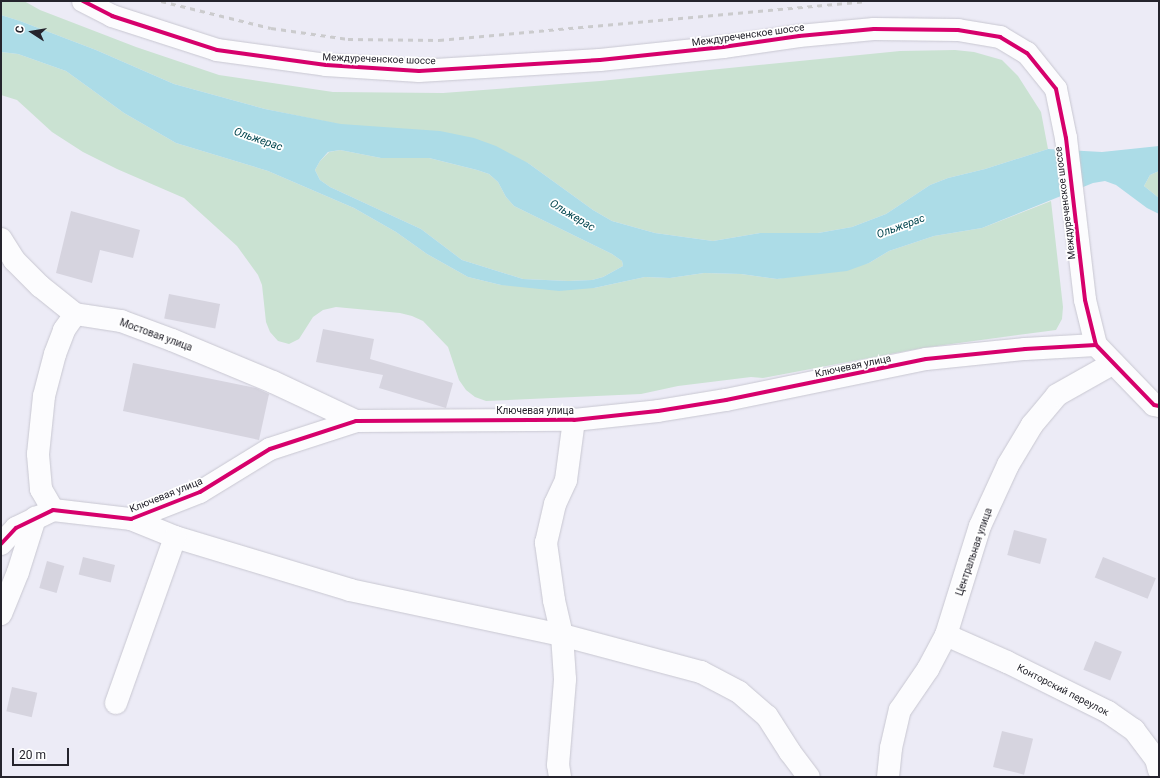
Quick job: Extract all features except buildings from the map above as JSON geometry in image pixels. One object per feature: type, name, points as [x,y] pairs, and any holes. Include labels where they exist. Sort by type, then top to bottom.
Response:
[{"type":"street","name":"Междуреченское шоссе","points":[[83,1],[112,16],[217,50],[326,65],[419,70],[600,60],[723,47],[798,36],[874,30],[958,30],[1000,37],[1027,53],[1056,88],[1066,138],[1085,300],[1096,345],[1112,364],[1154,405],[1159,406]]},
{"type":"street","points":[[1,239],[14,260],[40,286],[76,314],[64,330],[55,354],[44,396],[39,461],[44,514],[1,614]]},
{"type":"street","name":"Мостовая улица","points":[[76,314],[120,321],[172,340],[273,382],[356,421]]},
{"type":"street","name":"Ключевая улица","points":[[44,514],[131,519],[200,492],[270,449],[356,421],[574,420],[658,411],[726,400],[926,360],[1025,349],[1096,345]]},
{"type":"street","name":"Центральная улица","points":[[888,777],[891,748],[900,710],[928,669],[946,635],[980,526],[1008,465],[1032,425],[1057,395],[1112,364]]},
{"type":"street","points":[[560,777],[558,765],[565,679],[562,635],[554,600],[546,543],[555,504],[566,480],[574,420]]},
{"type":"street","points":[[1,544],[16,528],[44,514]]},
{"type":"street","points":[[131,519],[175,537],[350,590],[562,635],[701,672],[739,692],[767,716],[790,752],[809,777]]},
{"type":"street","points":[[116,703],[175,537]]},
{"type":"street","name":"Конторский переулок","points":[[946,635],[1007,662],[1108,712],[1134,730],[1156,759],[1159,770]]},
{"type":"green space","points":[[1,1],[24,1],[40,10],[136,47],[219,75],[333,92],[443,93],[600,81],[900,51],[955,50],[974,52],[1002,60],[1018,76],[1041,112],[1048,149],[985,169],[948,178],[930,185],[886,214],[852,227],[818,233],[760,233],[713,241],[655,233],[612,221],[593,210],[528,163],[265,109],[174,84],[96,50],[1,15]]},
{"type":"green space","points":[[1,52],[18,54],[66,71],[124,113],[176,143],[268,171],[354,208],[396,232],[427,254],[468,277],[501,285],[594,288],[645,277],[670,278],[704,273],[741,274],[777,279],[869,263],[889,251],[934,236],[982,228],[1051,201],[1063,307],[1062,319],[1056,330],[922,348],[763,378],[751,377],[678,386],[641,394],[486,401],[475,397],[466,390],[459,380],[448,347],[423,321],[412,316],[400,313],[336,307],[323,310],[313,317],[299,339],[289,344],[278,341],[270,332],[266,322],[262,285],[258,275],[237,246],[184,198],[117,169],[83,152],[52,132],[17,100],[1,95]]},
{"type":"green space","points":[[340,150],[381,158],[429,158],[489,174],[498,182],[506,197],[514,206],[612,254],[622,261],[623,266],[603,277],[592,280],[568,281],[523,279],[462,260],[421,229],[330,187],[320,180],[315,170],[320,161],[329,152]]},
{"type":"green space","points":[[1159,171],[1159,198],[1144,186],[1150,175]]},
{"type":"water","name":"Ольжерас","points":[[1,15],[96,50],[174,84],[265,109],[341,124],[440,131],[474,138],[496,146],[528,163],[593,210],[612,221],[655,233],[713,241],[760,233],[818,233],[852,227],[886,214],[930,185],[948,178],[985,169],[1048,149],[1102,152],[1159,146],[1159,171],[1150,175],[1144,186],[1159,198],[1159,214],[1147,208],[1116,185],[1105,181],[1093,183],[982,228],[934,236],[889,251],[869,263],[847,271],[777,279],[741,274],[704,273],[670,278],[645,277],[594,288],[559,291],[501,285],[468,277],[427,254],[396,232],[354,208],[268,171],[176,143],[124,113],[66,71],[18,54],[1,52]],"holes":[[[340,150],[381,158],[429,158],[489,174],[498,182],[506,197],[514,206],[612,254],[622,261],[623,266],[603,277],[592,280],[568,281],[523,279],[462,260],[421,229],[330,187],[320,180],[315,170],[320,161],[328,152]]]},
{"type":"railway","points":[[161,1],[271,28],[348,39],[439,40],[865,1]]},
{"type":"cycle path","points":[[83,1],[112,16],[217,50],[326,65],[419,71],[600,60],[723,47],[799,36],[874,29],[958,30],[1000,37],[1027,53],[1056,89],[1066,138],[1085,300],[1096,345],[1154,405],[1159,406]]},
{"type":"cycle path","points":[[1,544],[16,528],[53,510],[131,519],[200,492],[270,449],[356,421],[574,420],[658,411],[726,400],[926,359],[1025,349],[1096,345]]}]
